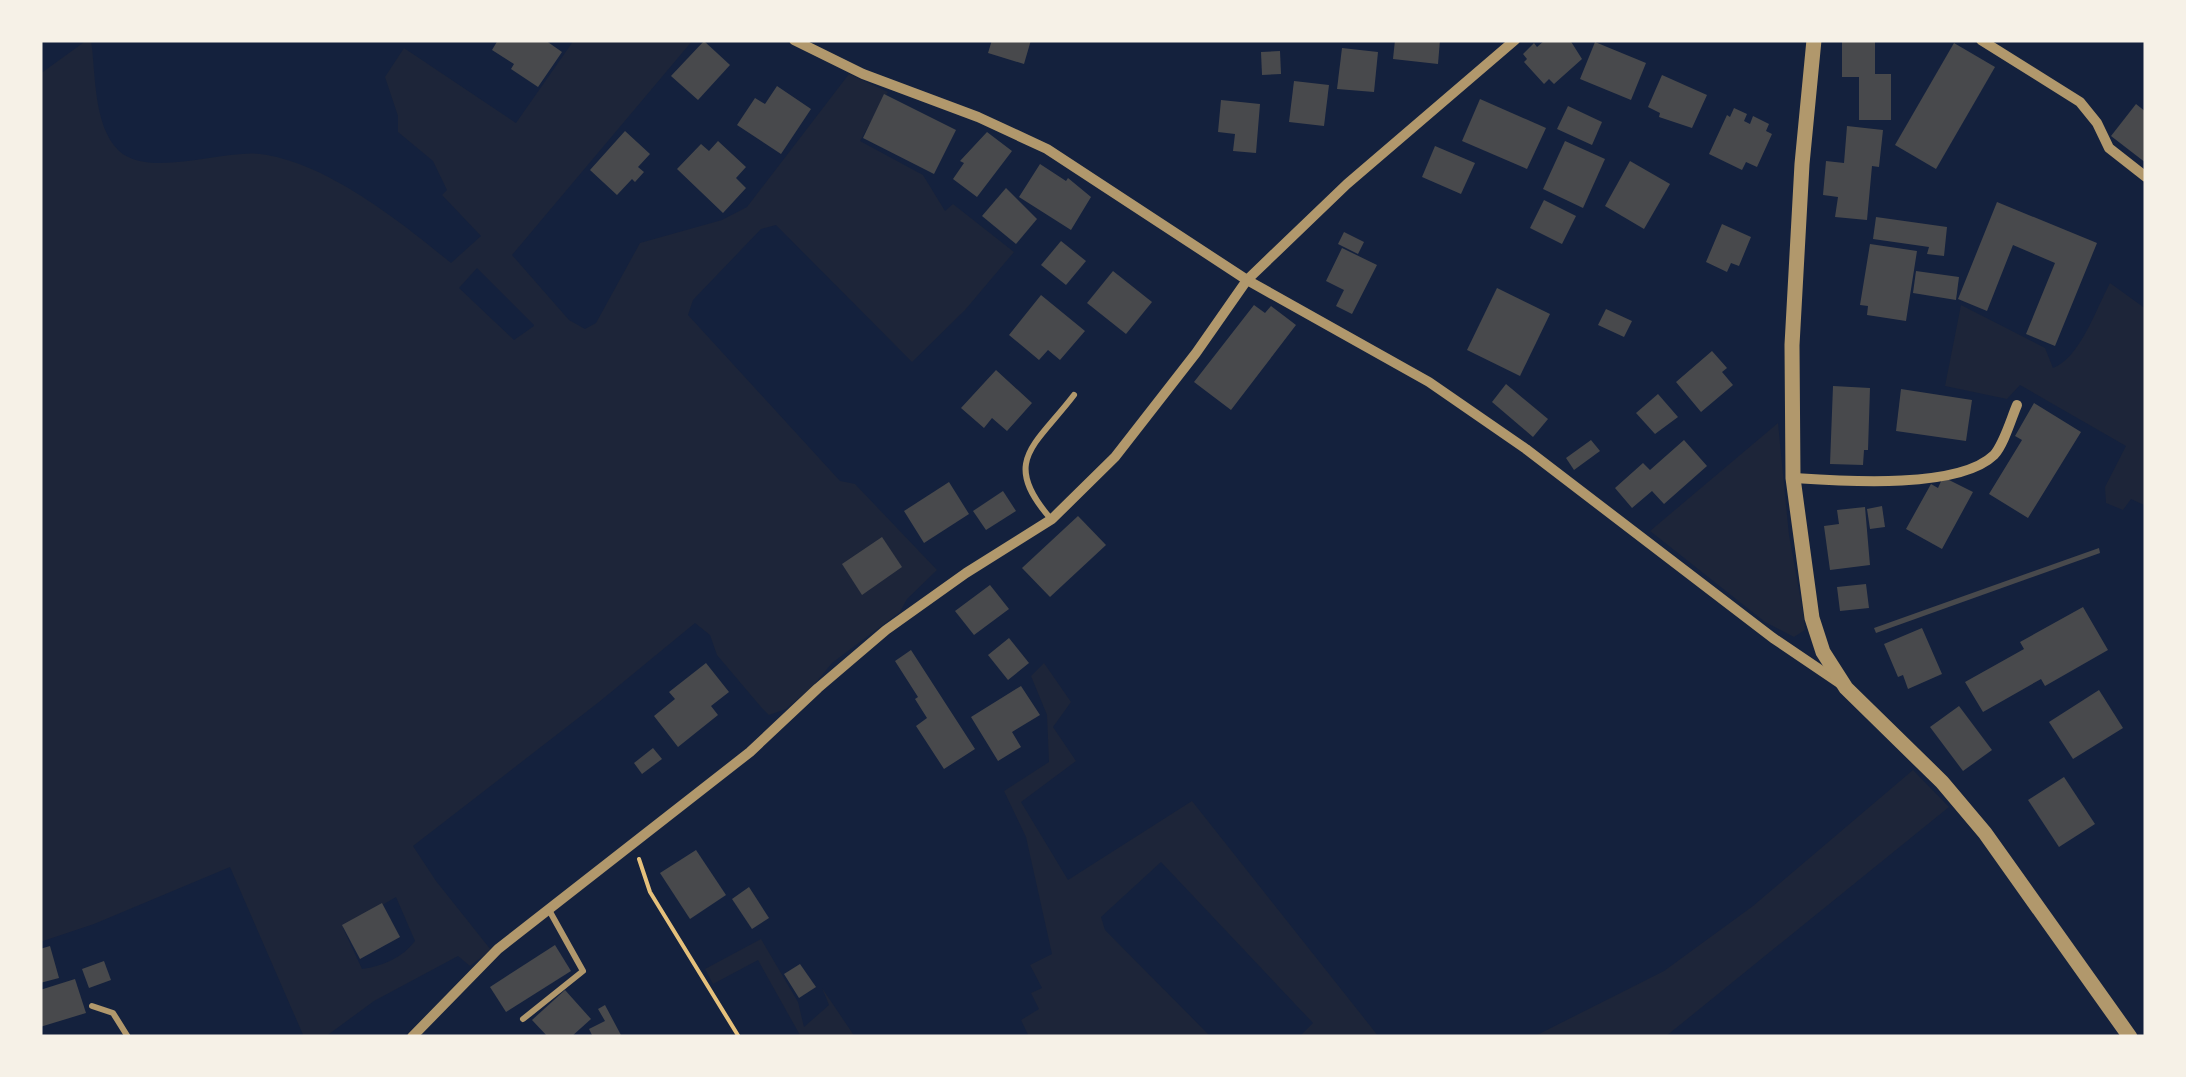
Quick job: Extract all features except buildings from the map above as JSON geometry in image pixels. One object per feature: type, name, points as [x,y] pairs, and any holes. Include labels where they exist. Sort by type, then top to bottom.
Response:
[{"type":"street","points":[[794,40],[862,74],[978,117],[1046,150],[1246,280],[1429,382],[1526,449],[1773,638],[1846,688],[1942,782],[1984,833],[2130,1037]]},
{"type":"street","points":[[412,1037],[498,949],[750,752],[886,630],[966,572],[1052,520],[1115,457],[1196,353],[1246,280],[1347,184],[1515,40]]},
{"type":"street","points":[[1814,40],[1802,164],[1792,346],[1793,478],[1812,618],[1823,652],[1846,688]]},
{"type":"street","points":[[1981,40],[2080,102],[2097,123],[2109,148],[2146,177]]},
{"type":"street","points":[[1793,478],[1867,484],[1968,468],[1994,454],[2017,405]]},
{"type":"lane","points":[[1052,520],[1024,480],[1024,462],[1074,395]]},
{"type":"lane","points":[[523,1019],[584,971],[549,910]]},
{"type":"lane","points":[[92,1006],[112,1013],[128,1037]]},
{"type":"path","points":[[638,843],[639,868],[650,892],[739,1037]]},
{"type":"shaded area","points":[[91,40],[100,113],[118,150],[147,162],[244,154],[285,159],[362,196],[451,263],[481,236],[442,195],[447,190],[433,161],[398,132],[398,116],[385,77],[404,48],[516,123],[574,40],[693,40],[512,255],[569,320],[585,329],[596,323],[640,243],[722,220],[747,207],[849,74],[888,92],[860,141],[923,175],[945,211],[953,204],[1014,252],[965,310],[912,362],[776,225],[761,229],[693,300],[688,315],[840,481],[855,484],[937,570],[907,599],[900,612],[832,663],[786,709],[769,715],[717,655],[710,635],[695,623],[413,846],[491,950],[470,966],[458,956],[374,1001],[325,1037],[304,1037],[230,867],[94,924],[40,942],[40,74]],"holes":[[[477,268],[534,325],[534,326],[514,340],[459,288]],[[396,897],[415,941],[392,960],[362,969],[343,928]]]},
{"type":"shaded area","points":[[2110,283],[2146,309],[2146,506],[2131,499],[2123,510],[2106,503],[2105,487],[2126,446],[2020,385],[2007,399],[1945,386],[1961,305],[2045,348],[2053,368],[2063,363],[2079,344]]},
{"type":"shaded area","points":[[1778,423],[1789,535],[1805,630],[1794,637],[1765,622],[1650,531]]},
{"type":"shaded area","points":[[1044,663],[1071,702],[1053,727],[1076,761],[1021,802],[1068,880],[1192,801],[1379,1037],[1299,1037],[1313,1023],[1161,862],[1101,917],[1105,930],[1211,1037],[1029,1037],[1021,1020],[1039,1009],[1031,993],[1042,988],[1030,965],[1052,954],[1026,837],[1004,791],[1049,762],[1047,715],[1031,676]]},
{"type":"shaded area","points":[[1913,770],[1949,807],[1665,1037],[1533,1037],[1664,971],[1753,906]]},
{"type":"shaded area","points":[[761,939],[798,1002],[804,1027],[829,1005],[822,988],[855,1037],[801,1037],[758,960],[713,984],[705,969]]}]
